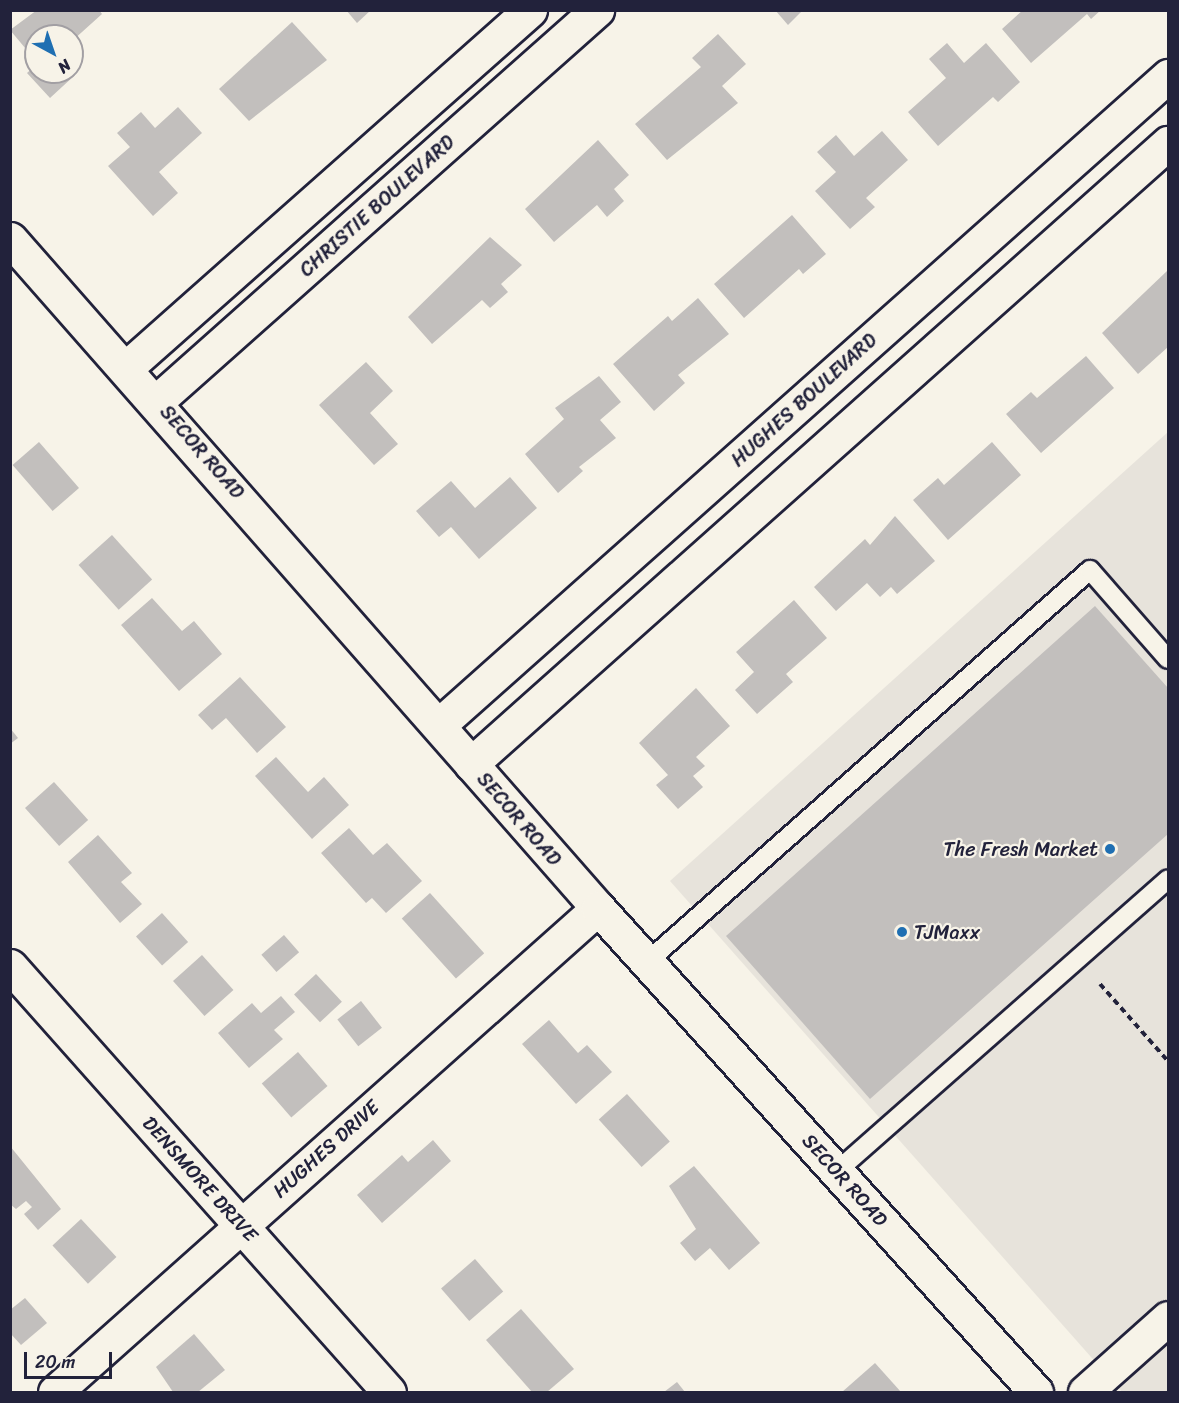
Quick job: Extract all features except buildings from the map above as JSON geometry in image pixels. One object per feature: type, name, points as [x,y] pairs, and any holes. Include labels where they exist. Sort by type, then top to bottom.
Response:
[{"type":"street","points":[[126,368],[530,10]]},
{"type":"street","name":"CHRISTIE BOULEVARD","points":[[157,401],[597,10]]},
{"type":"street","name":"HUGHES BOULEVARD","points":[[440,724],[1168,76]]},
{"type":"street","points":[[471,764],[1168,143]]},
{"type":"street","name":"SECOR ROAD","points":[[10,239],[157,401],[598,908],[1036,1392]]},
{"type":"street","name":"HUGHES DRIVE","points":[[55,1392],[598,908]]},
{"type":"street","name":"DENSMORE DRIVE","points":[[10,966],[390,1392]]},
{"type":"street","points":[[1085,1392],[1166,1326]]},
{"type":"lane","points":[[648,961],[1090,570],[1168,659]]},
{"type":"lane","points":[[837,1171],[1168,879]]},
{"type":"path","points":[[1100,984],[1168,1061]]},
{"type":"shaded area","points":[[1168,432],[1168,1392],[1122,1392],[670,881]]},
{"type":"place","name":"The Fresh Market","points":[[1110,849]]},
{"type":"place","name":"TJMaxx","points":[[902,932]]}]
